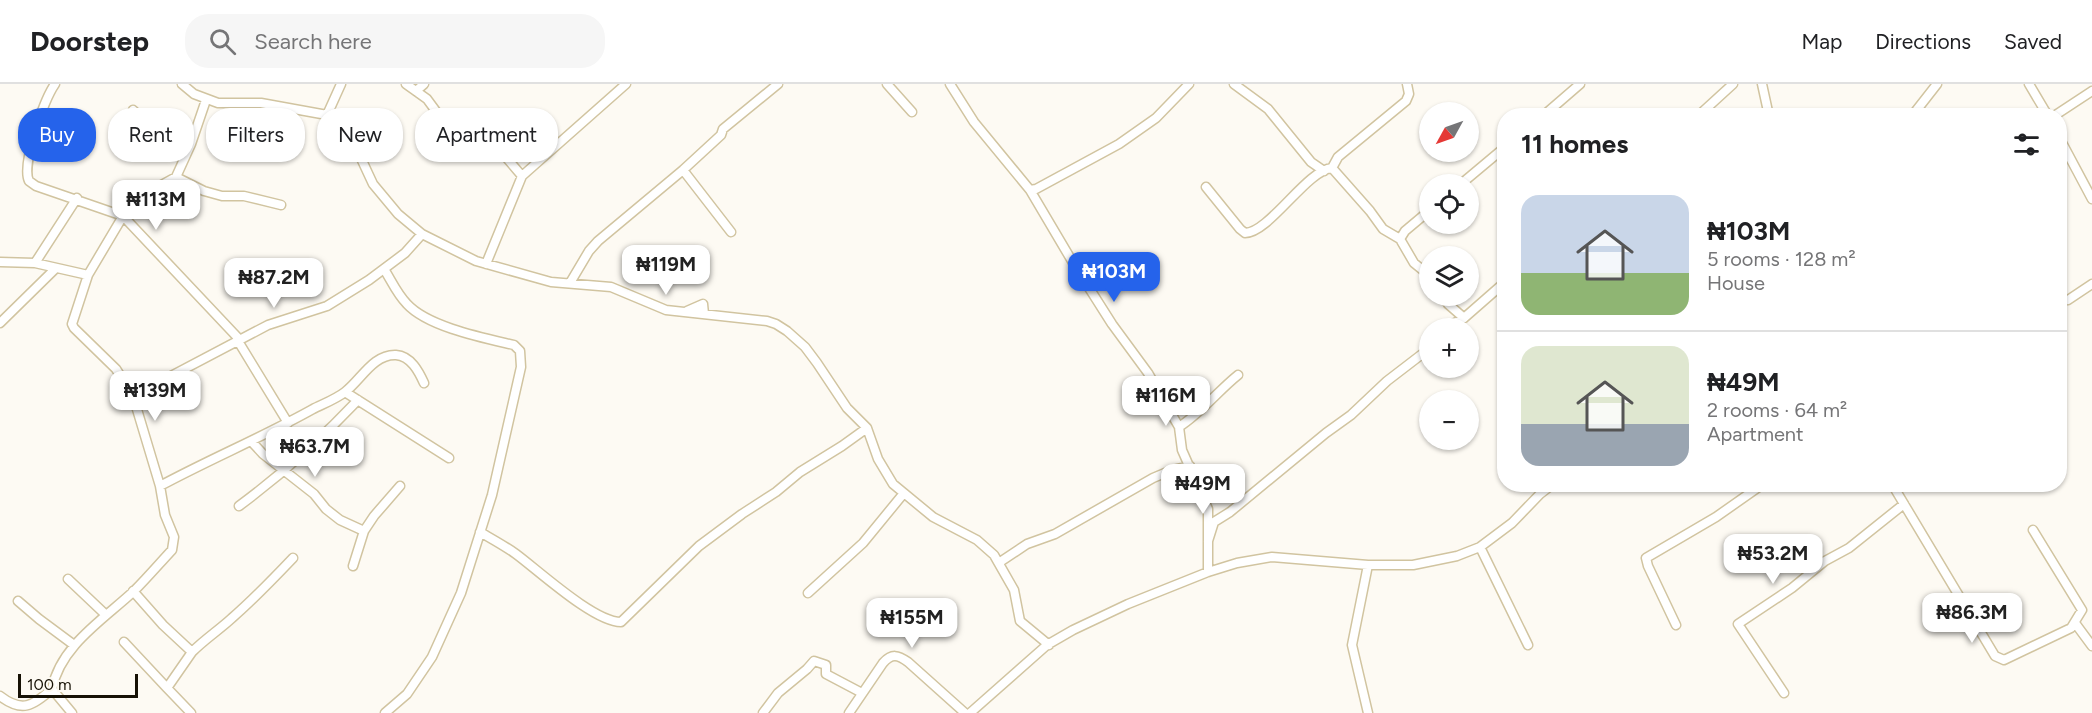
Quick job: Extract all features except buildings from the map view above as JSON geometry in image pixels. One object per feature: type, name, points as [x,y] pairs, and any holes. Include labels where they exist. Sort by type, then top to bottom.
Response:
[{"type":"street","points":[[55,84],[38,122],[27,176],[29,181],[36,186],[123,216],[239,341],[288,423]]},
{"type":"street","points":[[182,84],[194,94],[218,103],[261,103],[317,113]]},
{"type":"street","points":[[330,108],[341,84]]},
{"type":"street","points":[[405,84],[427,99],[455,137],[506,156],[522,176]]},
{"type":"street","points":[[416,91],[423,84]]},
{"type":"street","points":[[486,264],[522,176],[626,84]]},
{"type":"street","points":[[570,283],[589,251],[598,241],[683,170],[721,135],[723,129],[778,84]]},
{"type":"street","points":[[887,84],[912,112]]},
{"type":"street","points":[[950,84],[974,122],[1030,190],[1071,261],[1112,324],[1148,373],[1179,427],[1180,441],[1206,503],[1208,572]]},
{"type":"street","points":[[1030,190],[1036,189],[1119,144],[1156,118],[1189,84]]},
{"type":"street","points":[[1234,84],[1268,109],[1311,162],[1328,170],[1370,210],[1383,229],[1400,239],[1414,263],[1419,267]]},
{"type":"street","points":[[1206,187],[1240,229],[1249,233],[1257,229],[1306,184],[1328,170],[1338,157],[1406,101],[1409,94],[1407,84]]},
{"type":"street","points":[[1552,108],[1580,84]]},
{"type":"street","points":[[1707,108],[1733,84]]},
{"type":"street","points":[[1762,84],[1767,108]]},
{"type":"street","points":[[1918,108],[1937,84]]},
{"type":"street","points":[[2029,84],[2043,108]]},
{"type":"street","points":[[2066,108],[2092,91]]},
{"type":"street","points":[[194,135],[206,100]]},
{"type":"street","points":[[2067,152],[2092,199]]},
{"type":"street","points":[[1473,174],[1497,154]]},
{"type":"street","points":[[0,696],[14,707],[29,707],[52,689],[74,645],[134,591],[172,550],[174,537],[165,515],[160,486],[133,396],[116,369],[74,328],[73,319],[88,275],[123,216],[147,193],[176,177],[183,162]]},
{"type":"street","points":[[363,162],[373,184],[398,214],[422,234],[486,264],[550,282],[611,287],[666,310],[686,311],[703,304],[704,314],[767,321],[787,331],[805,347],[848,408],[867,428],[885,473],[893,484],[933,517],[977,540],[1000,562],[1014,590],[1020,621],[1048,645]]},
{"type":"street","points":[[683,170],[731,232]]},
{"type":"street","points":[[176,177],[204,191],[222,196],[244,196],[281,205]]},
{"type":"street","points":[[35,263],[76,198]]},
{"type":"street","points":[[1400,239],[1405,231],[1419,219]]},
{"type":"street","points":[[133,396],[268,325],[327,306],[384,269],[405,253],[422,234]]},
{"type":"street","points":[[0,262],[35,263],[88,275]]},
{"type":"street","points":[[0,323],[56,268]]},
{"type":"street","points":[[384,269],[407,304],[419,313],[448,327],[514,345],[520,351],[521,367],[492,495],[461,593],[432,657],[407,694],[385,713]]},
{"type":"street","points":[[2068,300],[2092,284]]},
{"type":"street","points":[[1450,306],[1464,318],[1497,289]]},
{"type":"street","points":[[160,486],[288,423],[345,392],[371,366],[385,357],[397,355],[408,359],[418,370],[424,383]]},
{"type":"street","points":[[1208,541],[1214,522],[1230,512],[1351,416],[1387,381],[1419,356]]},
{"type":"street","points":[[1179,427],[1190,420],[1238,375]]},
{"type":"street","points":[[345,392],[449,458]]},
{"type":"street","points":[[345,392],[350,408]]},
{"type":"street","points":[[239,507],[262,490],[328,431],[358,400]]},
{"type":"street","points":[[480,532],[514,552],[593,612],[614,622],[621,622],[699,546],[776,492],[800,472],[867,428]]},
{"type":"street","points":[[251,441],[263,454],[314,494],[326,509],[340,520],[364,531]]},
{"type":"street","points":[[1000,562],[1027,544],[1055,534],[1153,478],[1190,466]]},
{"type":"street","points":[[353,566],[364,531],[400,486]]},
{"type":"street","points":[[849,713],[883,663],[893,655],[900,656],[971,712],[1048,645],[1128,604],[1208,572],[1237,563],[1272,557],[1368,565],[1413,565],[1457,556],[1480,547],[1512,523],[1545,492]]},
{"type":"street","points":[[1676,625],[1646,558],[1707,523],[1752,492]]},
{"type":"street","points":[[1897,492],[1995,656],[2004,660],[2070,628],[2082,610],[2033,530]]},
{"type":"street","points":[[808,593],[863,543],[904,493]]},
{"type":"street","points":[[1784,693],[1738,624],[1792,588],[1825,561],[1849,548],[1904,504]]},
{"type":"street","points":[[1480,547],[1528,645]]},
{"type":"street","points":[[168,688],[192,652],[204,639],[231,620],[293,558]]},
{"type":"street","points":[[1368,565],[1352,645],[1368,713]]},
{"type":"street","points":[[68,579],[106,615]]},
{"type":"street","points":[[134,591],[163,625],[192,652]]},
{"type":"street","points":[[18,601],[39,620],[74,645]]},
{"type":"street","points":[[2075,623],[2092,646]]},
{"type":"street","points":[[124,642],[191,713]]},
{"type":"street","points":[[763,713],[778,693],[814,661],[826,665],[826,674],[862,693]]},
{"type":"street","points":[[52,689],[72,713]]}]
